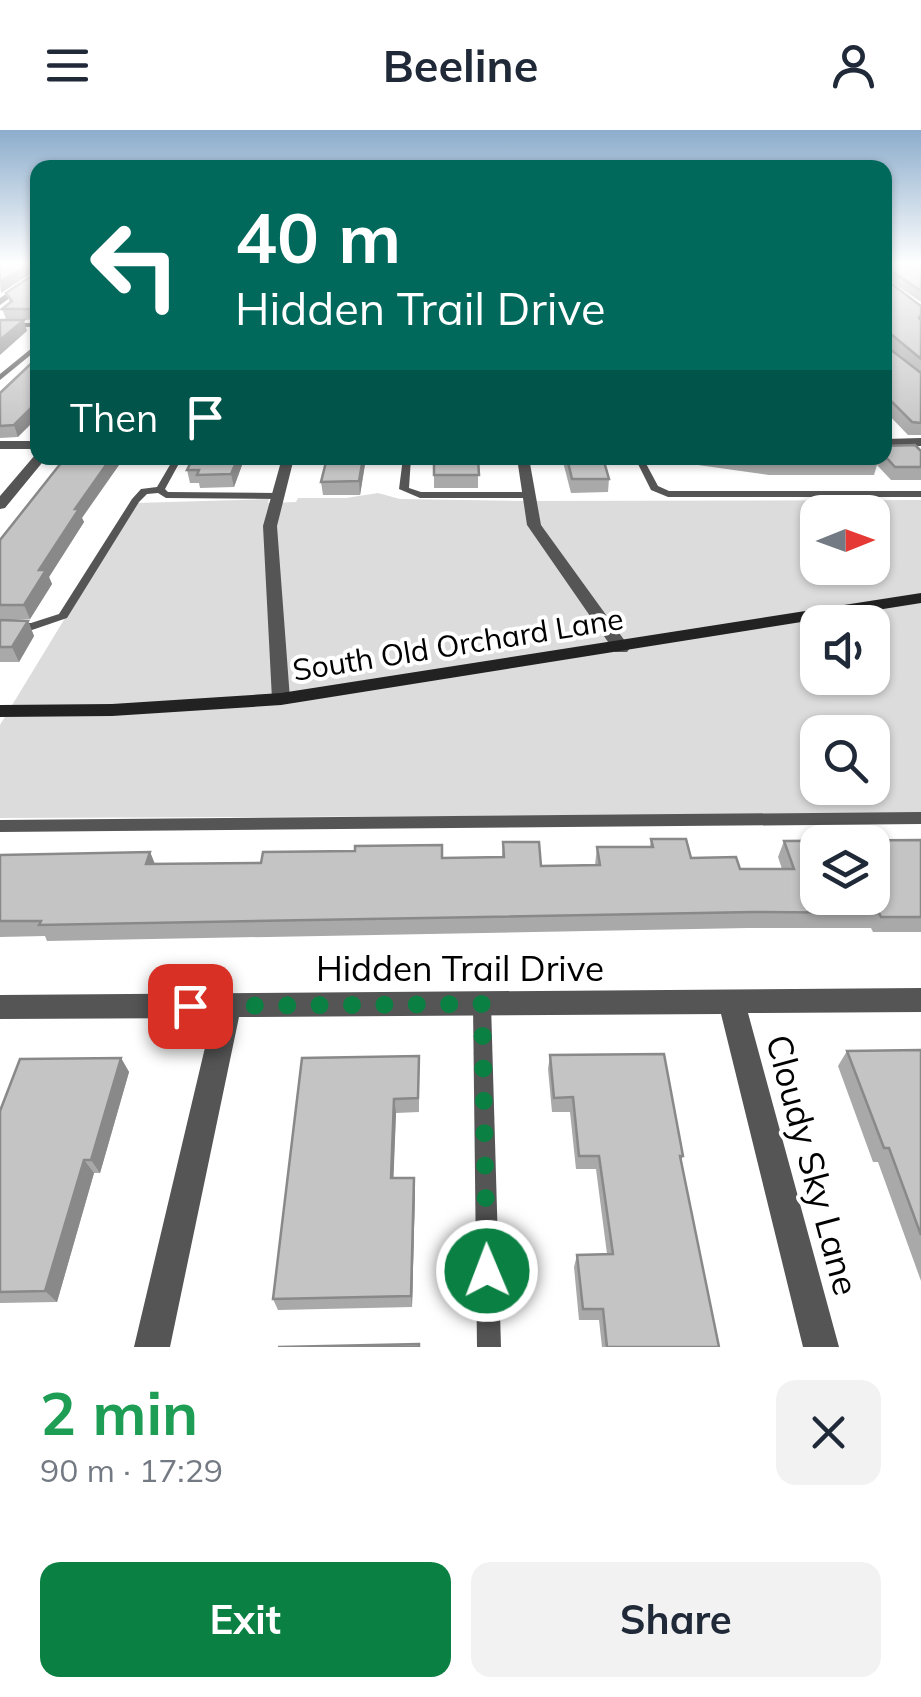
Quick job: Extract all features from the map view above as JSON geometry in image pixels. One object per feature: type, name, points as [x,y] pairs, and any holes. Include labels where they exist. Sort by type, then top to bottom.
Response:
[{"type":"street","points":[[892,443],[921,442]]},
{"type":"street","points":[[0,445],[30,445]]},
{"type":"street","points":[[0,505],[34,465]]},
{"type":"street","points":[[281,699],[270,526],[286,465]]},
{"type":"street","points":[[524,465],[534,524],[621,648]]},
{"type":"street","name":"South Old Orchard Lane","points":[[0,711],[112,710],[281,699],[921,598]]},
{"type":"street","name":"Hidden Trail Drive","points":[[0,1007],[921,1000]]},
{"type":"street","name":"Cloudy Sky Lane","points":[[730,1002],[821,1347]]},
{"type":"street","points":[[152,1347],[228,1005]]},
{"type":"lane","points":[[0,325],[30,325]]},
{"type":"lane","points":[[0,378],[30,351]]},
{"type":"lane","points":[[160,490],[174,465]]},
{"type":"lane","points":[[407,465],[404,489],[420,495],[528,496]]},
{"type":"lane","points":[[642,465],[654,488],[668,494],[921,494]]},
{"type":"lane","points":[[0,626],[32,626],[63,616],[134,501],[144,492],[276,496]]},
{"type":"lane","points":[[0,826],[921,818]]},
{"type":"lane","points":[[482,1004],[489,1347]]},
{"type":"shaded area","points":[[378,493],[400,499],[800,500],[800,585],[890,585],[890,500],[921,500],[921,814],[0,818],[0,725],[135,503],[269,499],[268,503],[296,502],[298,498]]},
{"type":"building","points":[[0,321],[23,321],[0,340]]},
{"type":"building","points":[[892,321],[921,321],[921,359],[892,335]]},
{"type":"building","points":[[892,351],[921,373],[921,423],[912,422],[892,402]]},
{"type":"building","points":[[30,365],[30,409],[14,425],[0,426],[0,393]]},
{"type":"building","points":[[915,445],[921,451],[921,467],[895,467],[892,446]]},
{"type":"building","points":[[59,465],[106,465],[39,570],[46,570],[24,605],[0,605],[0,540]]},
{"type":"building","points":[[190,465],[235,465],[231,474],[197,475],[199,470],[187,470]]},
{"type":"building","points":[[325,465],[362,465],[359,481],[321,482]]},
{"type":"building","points":[[434,465],[478,465],[479,475],[434,475]]},
{"type":"building","points":[[569,465],[605,465],[609,479],[572,479]]},
{"type":"building","points":[[0,620],[28,621],[12,647],[0,647]]},
{"type":"building","points":[[651,839],[686,839],[691,858],[736,857],[740,869],[794,869],[784,841],[800,841],[800,912],[39,925],[41,921],[0,921],[0,855],[150,852],[146,864],[261,863],[263,852],[355,851],[355,846],[442,845],[442,858],[504,857],[503,842],[539,842],[541,866],[600,865],[597,847],[653,847]]},
{"type":"building","points":[[890,840],[921,840],[921,917],[881,917],[890,915]]},
{"type":"building","points":[[921,1050],[921,1235],[847,1051]]},
{"type":"building","points":[[664,1054],[680,1156],[719,1347],[607,1347],[603,1309],[583,1309],[577,1255],[613,1254],[599,1156],[579,1156],[573,1097],[554,1098],[550,1055]]},
{"type":"building","points":[[419,1056],[418,1098],[394,1099],[391,1178],[414,1178],[411,1296],[273,1299],[302,1058]]},
{"type":"building","points":[[121,1058],[91,1160],[84,1160],[45,1291],[0,1292],[0,1111],[20,1059]]},
{"type":"building","points":[[419,1344],[419,1347],[278,1347]]},
{"type":"route","points":[[190,1006],[482,1004],[487,1271]]}]
